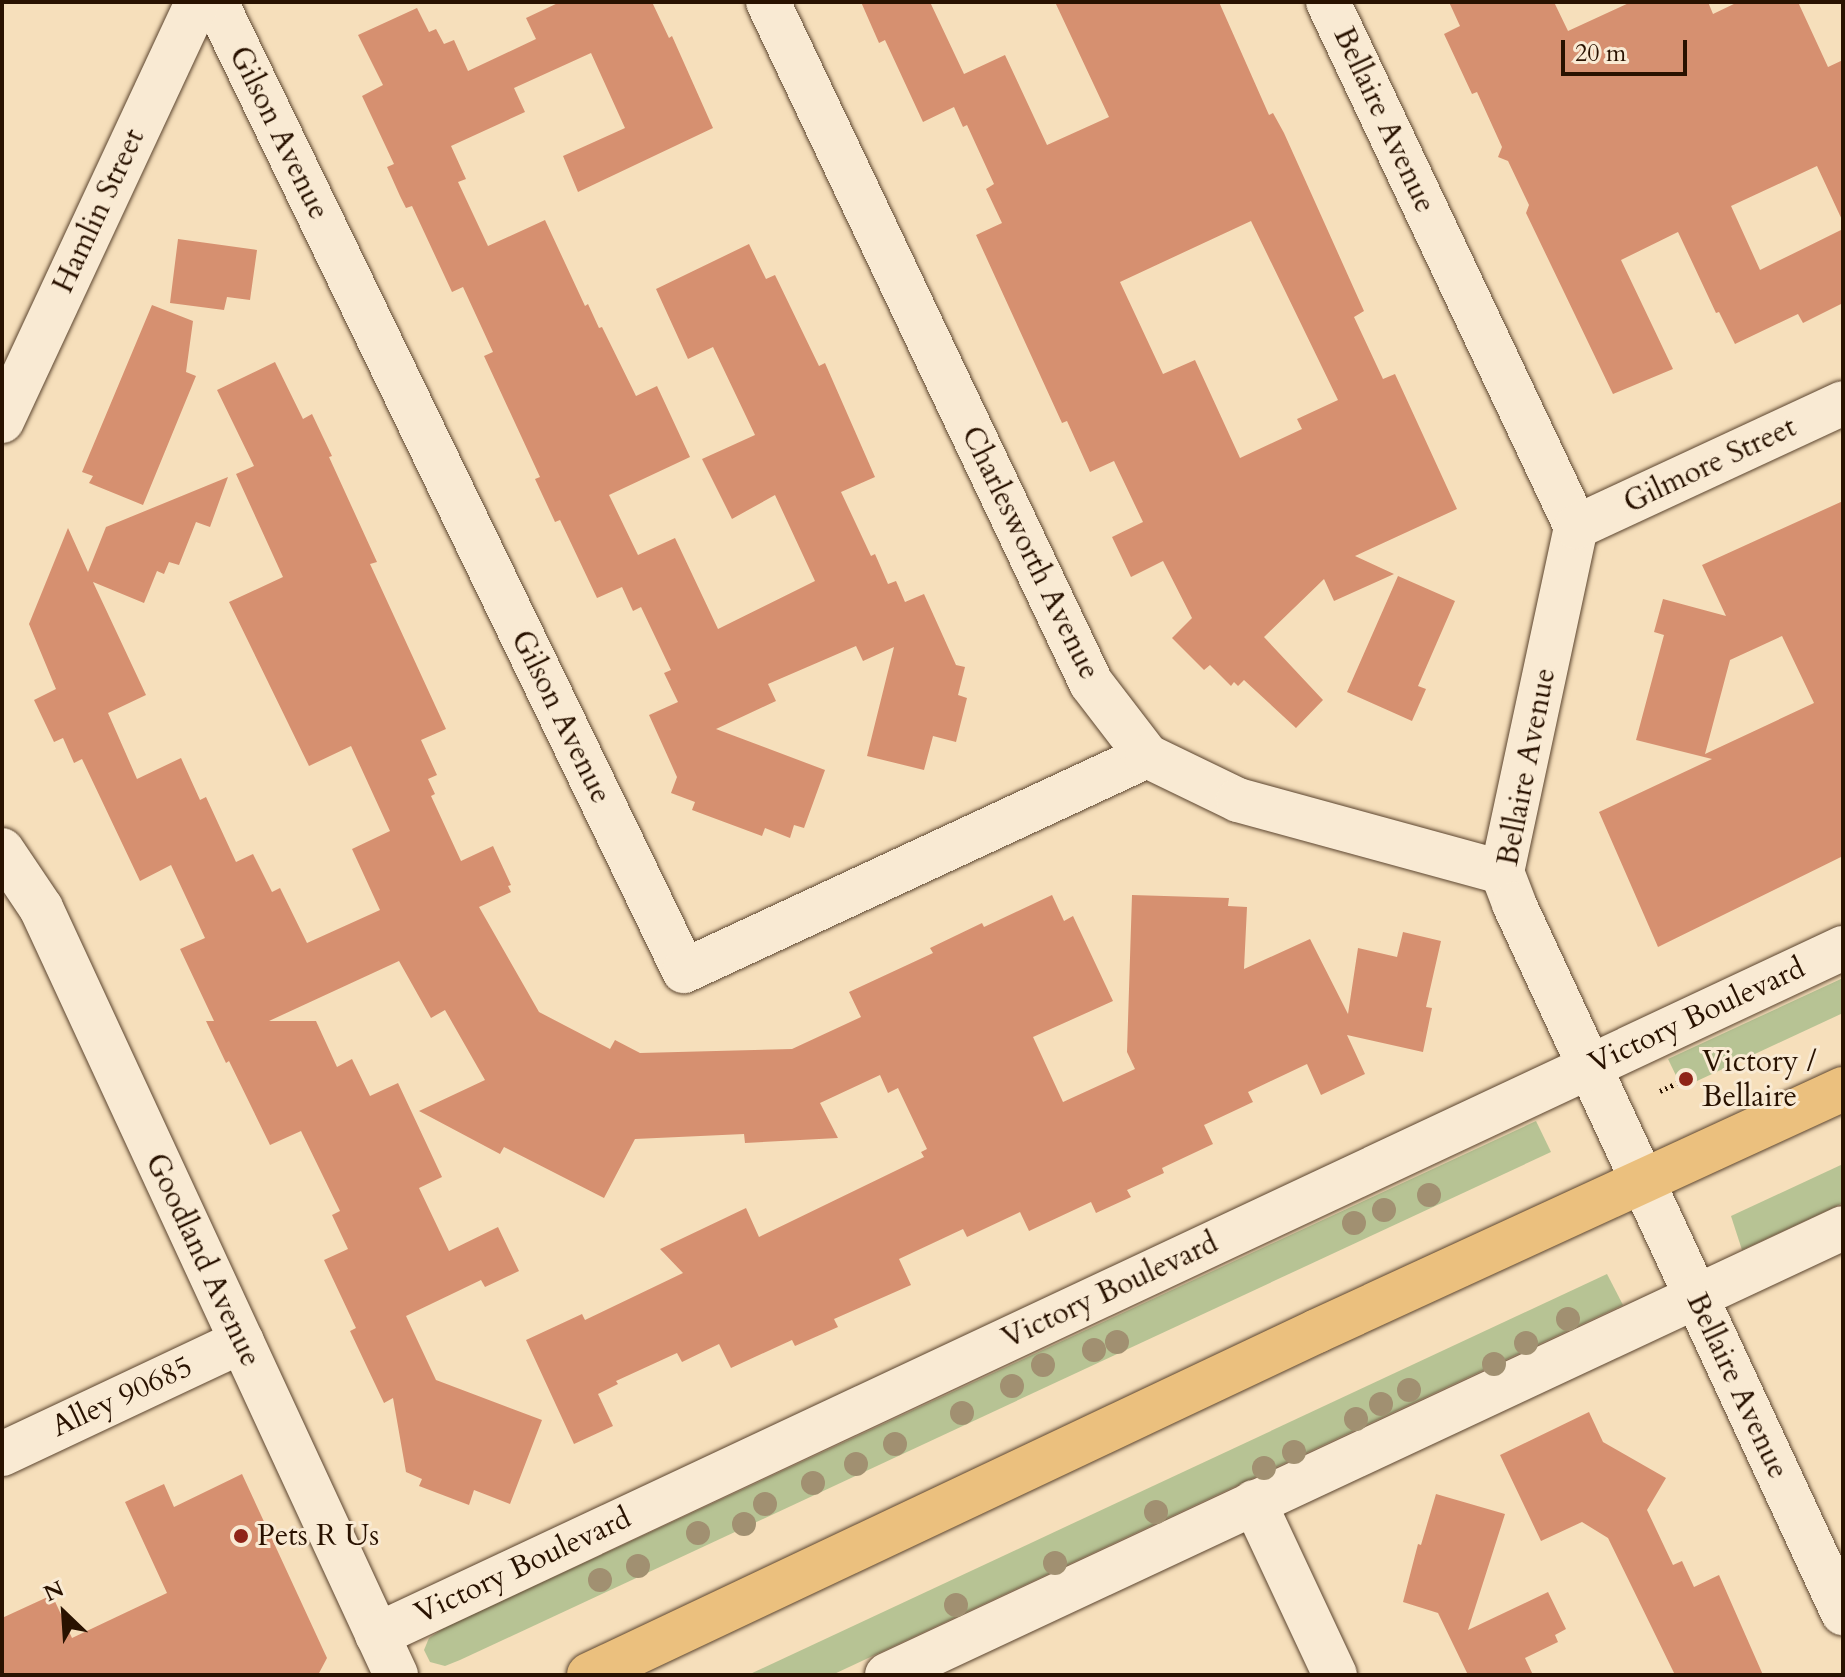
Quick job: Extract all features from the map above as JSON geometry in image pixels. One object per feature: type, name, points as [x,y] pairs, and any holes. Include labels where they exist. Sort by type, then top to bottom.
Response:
[{"type":"main road","points":[[589,1675],[1331,1324],[1843,1089]]},
{"type":"street","name":"Hamlin Street","points":[[2,421],[197,2]]},
{"type":"street","name":"Gilson Avenue","points":[[216,2],[684,971],[1147,756]]},
{"type":"street","name":"Charlesworth Avenue","points":[[768,2],[1091,683],[1147,756],[1238,800],[1502,872]]},
{"type":"street","name":"Bellaire Avenue","points":[[1328,2],[1576,527],[1502,872],[1843,1613]]},
{"type":"street","name":"Gilmore Street","points":[[1576,527],[1843,403]]},
{"type":"street","name":"Goodland Avenue","points":[[2,850],[41,908],[396,1675]]},
{"type":"street","name":"Victory Boulevard","points":[[377,1635],[1843,948]]},
{"type":"street","points":[[887,1675],[1843,1228]]},
{"type":"street","name":"Alley 90685","points":[[2,1454],[242,1341]]},
{"type":"street","points":[[1254,1502],[1335,1675]]},
{"type":"path","points":[[1660,1091],[1686,1079]]},
{"type":"green space","points":[[1843,978],[1843,1013],[1682,1088],[1668,1059]]},
{"type":"green space","points":[[1536,1121],[1551,1152],[460,1660],[445,1666],[430,1662],[424,1650],[429,1638],[444,1628]]},
{"type":"green space","points":[[1843,1164],[1843,1203],[1742,1250],[1731,1216]]},
{"type":"green space","points":[[1607,1274],[1623,1305],[832,1675],[748,1675]]},
{"type":"building","points":[[560,2],[652,2],[669,38],[672,36],[713,128],[578,192],[563,156],[625,128],[591,53],[514,88],[525,112],[451,146],[466,179],[458,182],[488,246],[545,220],[585,306],[588,304],[599,328],[602,327],[636,396],[657,386],[690,457],[609,495],[638,555],[675,538],[718,629],[815,581],[775,495],[732,519],[702,459],[755,435],[713,347],[688,359],[656,289],[749,244],[766,279],[775,275],[819,366],[825,363],[875,477],[841,492],[871,556],[875,554],[888,584],[896,581],[905,602],[924,594],[956,665],[965,667],[958,695],[967,698],[956,742],[933,736],[924,770],[867,756],[894,647],[863,661],[856,646],[768,684],[776,701],[716,729],[825,770],[804,828],[794,825],[790,838],[765,828],[762,836],[692,810],[695,802],[671,793],[677,777],[649,715],[678,702],[664,673],[671,670],[641,607],[633,611],[622,587],[597,598],[560,520],[555,522],[535,479],[540,477],[484,356],[493,352],[463,287],[452,292],[412,206],[406,208],[387,167],[394,164],[362,96],[383,85],[358,35],[417,8],[429,32],[436,29],[444,44],[454,40],[468,71],[536,39],[526,18]]},
{"type":"building","points":[[861,2],[930,2],[964,74],[1005,55],[1047,145],[1109,117],[1055,2],[1219,2],[1269,115],[1273,113],[1284,133],[1364,311],[1354,317],[1383,379],[1395,374],[1457,509],[1355,556],[1394,574],[1334,601],[1324,579],[1264,637],[1323,700],[1296,728],[1244,680],[1238,686],[1234,682],[1231,686],[1210,665],[1204,670],[1172,638],[1192,618],[1163,561],[1131,577],[1112,537],[1143,522],[1114,461],[1090,472],[1067,421],[1062,423],[976,235],[1002,223],[986,189],[994,184],[967,125],[963,127],[954,107],[923,122],[885,40],[879,43]],"holes":[[[1251,221],[1338,400],[1297,419],[1302,429],[1240,458],[1195,360],[1163,374],[1120,282]]]},
{"type":"building","points":[[1449,2],[1554,2],[1568,31],[1631,2],[1708,2],[1713,14],[1738,2],[1798,2],[1828,67],[1843,60],[1843,222],[1817,166],[1731,206],[1760,270],[1843,229],[1843,303],[1803,323],[1798,314],[1735,344],[1719,312],[1716,313],[1678,232],[1621,260],[1673,369],[1613,394],[1526,213],[1529,205],[1508,161],[1498,157],[1502,147],[1477,92],[1472,94],[1444,34],[1460,26]]},
{"type":"building","points":[[178,239],[257,250],[250,300],[227,297],[224,310],[170,303]]},
{"type":"building","points":[[152,305],[193,321],[186,372],[196,376],[143,505],[89,483],[93,476],[82,472]]},
{"type":"building","points":[[275,362],[303,419],[312,414],[332,456],[329,457],[377,562],[370,564],[446,729],[421,740],[437,775],[428,779],[435,794],[431,796],[461,861],[493,846],[511,885],[508,886],[511,892],[479,907],[539,1012],[610,1049],[615,1040],[640,1053],[792,1049],[861,1017],[849,992],[933,953],[930,948],[982,923],[984,927],[1052,895],[1064,921],[1073,916],[1113,1001],[1033,1037],[1063,1102],[1135,1069],[1127,1052],[1132,895],[1229,898],[1228,906],[1247,907],[1244,969],[1310,939],[1348,1014],[1358,948],[1397,957],[1403,932],[1441,941],[1426,1007],[1432,1008],[1423,1052],[1347,1035],[1365,1074],[1321,1095],[1307,1064],[1248,1092],[1253,1102],[1204,1125],[1213,1144],[1162,1168],[1164,1173],[1127,1190],[1131,1197],[1096,1213],[1091,1202],[1029,1231],[1020,1212],[967,1237],[963,1229],[899,1259],[911,1285],[834,1319],[838,1327],[795,1346],[792,1340],[731,1368],[719,1344],[682,1362],[677,1353],[616,1381],[618,1384],[598,1394],[613,1426],[574,1444],[526,1340],[582,1314],[585,1320],[683,1273],[660,1249],[746,1208],[759,1237],[924,1157],[921,1152],[927,1149],[898,1088],[888,1093],[880,1075],[820,1103],[838,1138],[745,1143],[744,1134],[635,1139],[604,1198],[504,1147],[500,1154],[419,1111],[485,1080],[445,1010],[431,1018],[399,961],[269,1021],[316,1021],[337,1067],[352,1059],[370,1096],[398,1083],[442,1177],[419,1188],[449,1251],[498,1227],[519,1271],[485,1287],[481,1280],[406,1316],[436,1380],[542,1420],[510,1504],[474,1490],[469,1505],[419,1486],[422,1479],[406,1472],[393,1398],[384,1403],[350,1331],[356,1328],[324,1260],[348,1249],[332,1215],[340,1211],[301,1131],[270,1145],[229,1061],[226,1063],[206,1021],[214,1021],[180,949],[205,938],[171,865],[140,881],[82,759],[74,763],[63,738],[54,742],[34,700],[56,689],[29,624],[68,528],[88,572],[106,527],[228,477],[210,527],[196,522],[179,565],[169,562],[164,574],[157,571],[144,603],[93,582],[146,695],[108,713],[137,779],[181,758],[200,800],[206,797],[236,862],[253,854],[272,892],[280,888],[307,943],[380,910],[352,849],[390,831],[351,746],[309,766],[229,602],[283,577],[236,474],[254,466],[217,390]]},
{"type":"building","points":[[1843,501],[1843,856],[1658,947],[1599,812],[1712,759],[1636,740],[1664,635],[1654,632],[1663,599],[1726,616],[1702,565]],"holes":[[[1782,636],[1814,703],[1705,754],[1730,660]]]},
{"type":"building","points":[[1398,576],[1455,601],[1418,686],[1426,689],[1412,721],[1347,692]]},
{"type":"building","points":[[1589,1412],[1603,1442],[1666,1478],[1647,1510],[1673,1565],[1682,1561],[1694,1587],[1719,1575],[1763,1675],[1675,1675],[1608,1538],[1582,1522],[1541,1541],[1500,1455]]},
{"type":"building","points":[[242,1474],[327,1658],[318,1675],[2,1675],[2,1618],[52,1595],[72,1638],[167,1593],[125,1502],[164,1484],[174,1507]]},
{"type":"building","points":[[1436,1494],[1505,1514],[1468,1630],[1548,1592],[1566,1629],[1555,1635],[1558,1642],[1525,1658],[1533,1675],[1468,1675],[1438,1613],[1403,1602],[1418,1544],[1421,1545]]},
{"type":"place","name":"Victory / Bellaire","points":[[1686,1079]]},
{"type":"place","name":"Pets R Us","points":[[241,1536]]}]
